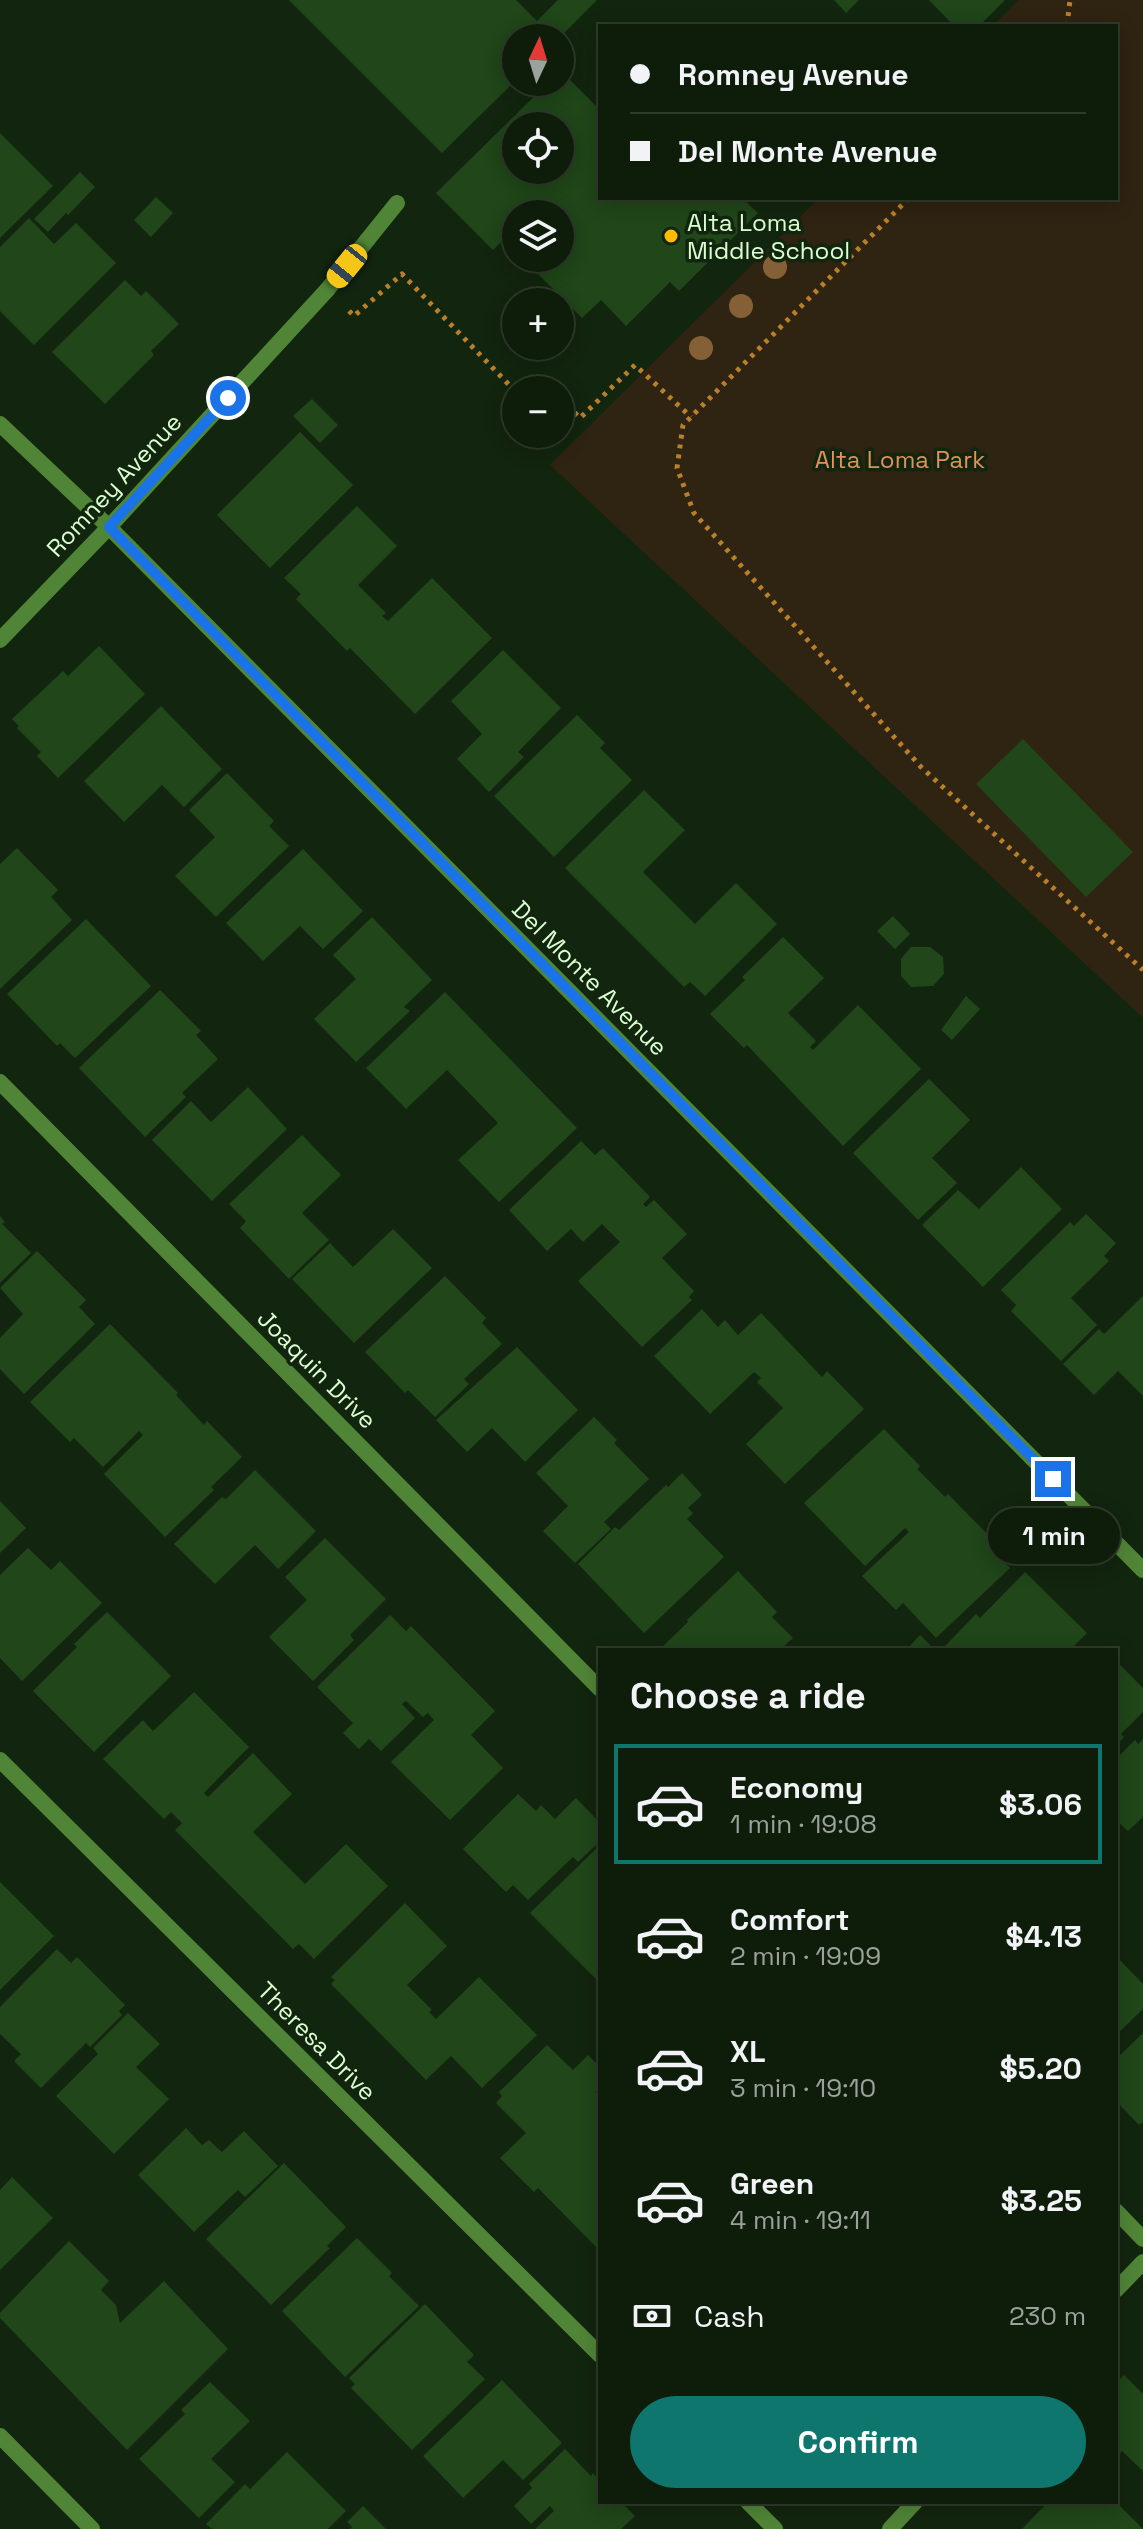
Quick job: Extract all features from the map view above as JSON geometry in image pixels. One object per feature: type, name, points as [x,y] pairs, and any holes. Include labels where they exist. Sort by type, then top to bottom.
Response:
[{"type":"street","name":"Romney Avenue","points":[[0,640],[109,527],[327,290],[397,203]]},
{"type":"street","name":"Del Monte Avenue","points":[[0,424],[109,527],[1143,1570]]},
{"type":"street","name":"Joaquin Drive","points":[[0,1082],[598,1687]]},
{"type":"street","name":"Theresa Drive","points":[[0,1760],[598,2353]]},
{"type":"street","points":[[1118,2213],[1143,2239]]},
{"type":"street","points":[[1118,2288],[1143,2262]]},
{"type":"street","points":[[0,2436],[92,2529]]},
{"type":"street","points":[[750,2504],[775,2529]]},
{"type":"street","points":[[890,2529],[913,2504]]},
{"type":"path","points":[[1067,24],[1070,0]]},
{"type":"path","points":[[907,200],[683,425],[677,468],[694,513],[921,767],[1143,970]]},
{"type":"path","points":[[327,290],[354,316],[402,274],[502,378]]},
{"type":"path","points":[[574,412],[580,418],[635,365],[691,417]]},
{"type":"green space","name":"Alta Loma Park","points":[[1019,0],[1143,0],[1143,1018],[550,465],[567,448],[574,448],[574,441],[817,200],[1118,200],[1118,24],[995,24]]},
{"type":"building","points":[[289,0],[516,0],[537,21],[558,0],[597,0],[573,24],[502,24],[502,94],[442,153]]},
{"type":"building","points":[[834,0],[859,0],[846,13]]},
{"type":"building","points":[[929,0],[1005,0],[981,24],[952,24]]},
{"type":"building","points":[[574,84],[598,108],[598,200],[744,200],[758,213],[679,291],[670,282],[626,326],[601,300],[582,318],[574,310],[574,288],[552,288],[536,272],[574,272],[574,200],[502,200],[502,241],[493,250],[436,193],[502,128],[502,184],[574,184],[574,112],[518,112],[535,96],[574,96]]},
{"type":"building","points":[[0,133],[53,186],[0,238]]},
{"type":"building","points":[[80,172],[95,187],[48,232],[34,219]]},
{"type":"building","points":[[156,197],[173,213],[151,237],[134,220]]},
{"type":"building","points":[[29,218],[54,244],[76,223],[116,263],[34,345],[0,311],[0,247]]},
{"type":"building","points":[[125,280],[141,296],[146,291],[179,324],[151,351],[154,355],[105,404],[52,352]]},
{"type":"building","points":[[312,399],[338,425],[320,443],[293,416]]},
{"type":"building","points":[[300,432],[353,485],[270,568],[217,515]]},
{"type":"building","points":[[357,506],[397,546],[358,585],[386,613],[382,616],[388,621],[432,578],[492,638],[415,714],[296,599],[301,594],[284,578]]},
{"type":"building","points":[[99,646],[145,694],[58,778],[37,756],[41,752],[12,719],[63,671],[68,676]]},
{"type":"building","points":[[503,650],[561,708],[518,752],[524,757],[489,792],[457,759],[482,734],[451,701]]},
{"type":"building","points":[[161,706],[222,769],[184,807],[162,785],[124,822],[84,781]]},
{"type":"building","points":[[577,715],[605,743],[600,748],[632,780],[554,857],[494,796]]},
{"type":"building","points":[[1023,739],[1133,852],[1086,897],[976,784]]},
{"type":"building","points":[[227,773],[274,821],[269,826],[289,846],[216,917],[175,876],[215,837],[189,810]]},
{"type":"building","points":[[644,790],[685,830],[643,872],[695,924],[736,883],[777,924],[705,996],[690,982],[684,987],[565,868]]},
{"type":"building","points":[[17,848],[58,890],[51,897],[72,920],[0,989],[0,864]]},
{"type":"building","points":[[303,849],[363,911],[323,949],[300,926],[263,961],[226,923]]},
{"type":"building","points":[[893,916],[910,934],[895,949],[877,931]]},
{"type":"building","points":[[372,917],[432,980],[404,1007],[410,1011],[356,1062],[314,1019],[356,979],[333,955]]},
{"type":"building","points":[[86,919],[151,986],[75,1058],[60,1043],[57,1046],[7,994]]},
{"type":"building","points":[[783,937],[824,978],[788,1013],[816,1041],[810,1047],[813,1050],[858,1005],[921,1069],[843,1146],[747,1045],[744,1048],[710,1014]]},
{"type":"building","points":[[911,947],[930,947],[943,957],[944,974],[933,986],[911,987],[901,976],[901,959]]},
{"type":"building","points":[[160,990],[201,1031],[196,1035],[218,1059],[182,1093],[186,1097],[145,1137],[79,1068]]},
{"type":"building","points":[[445,992],[577,1128],[499,1202],[458,1160],[498,1123],[447,1070],[406,1109],[366,1068]]},
{"type":"building","points":[[966,996],[980,1009],[952,1040],[941,1030]]},
{"type":"building","points":[[929,1079],[970,1120],[932,1158],[957,1183],[918,1220],[853,1153]]},
{"type":"building","points":[[248,1087],[287,1129],[212,1201],[152,1140],[191,1101],[211,1122]]},
{"type":"building","points":[[302,1135],[341,1175],[302,1213],[329,1240],[289,1279],[240,1228],[246,1221],[229,1204]]},
{"type":"building","points":[[581,1141],[595,1155],[603,1148],[650,1197],[643,1204],[646,1207],[654,1200],[687,1234],[662,1258],[694,1291],[689,1297],[692,1300],[642,1347],[578,1281],[620,1242],[602,1224],[583,1242],[571,1229],[547,1251],[509,1210]]},
{"type":"building","points":[[1021,1167],[1062,1209],[983,1287],[922,1225],[958,1190],[979,1209]]},
{"type":"building","points":[[1086,1214],[1116,1243],[1104,1256],[1109,1261],[1071,1298],[1097,1325],[1061,1361],[1011,1311],[1016,1305],[1001,1290],[1070,1222],[1074,1226]]},
{"type":"building","points":[[0,1216],[5,1222],[2,1224],[31,1253],[0,1283]]},
{"type":"building","points":[[393,1229],[432,1268],[354,1343],[292,1279],[330,1243],[353,1267]]},
{"type":"building","points":[[37,1251],[86,1300],[79,1307],[95,1324],[24,1394],[0,1369],[0,1338],[23,1314],[0,1288]]},
{"type":"building","points":[[445,1276],[486,1318],[482,1323],[502,1344],[464,1379],[469,1384],[435,1417],[408,1390],[405,1393],[365,1352]]},
{"type":"building","points":[[1143,1296],[1143,1396],[1118,1371],[1094,1395],[1063,1364],[1099,1329],[1104,1334]]},
{"type":"building","points":[[702,1309],[718,1327],[725,1320],[738,1335],[761,1313],[822,1377],[827,1371],[864,1409],[785,1484],[746,1444],[783,1408],[757,1382],[761,1378],[754,1372],[710,1414],[654,1356]]},
{"type":"building","points":[[110,1324],[178,1393],[176,1395],[204,1425],[207,1421],[242,1457],[211,1487],[214,1490],[165,1537],[104,1474],[143,1435],[139,1431],[103,1467],[74,1438],[70,1442],[30,1402]]},
{"type":"building","points":[[517,1347],[578,1410],[525,1462],[492,1428],[467,1452],[436,1420]]},
{"type":"building","points":[[594,1417],[649,1479],[604,1522],[611,1529],[575,1563],[543,1531],[568,1506],[536,1473]]},
{"type":"building","points":[[884,1429],[920,1466],[917,1469],[945,1497],[948,1494],[1000,1547],[995,1552],[1010,1568],[936,1638],[903,1603],[896,1610],[862,1576],[909,1532],[905,1528],[865,1566],[804,1503]]},
{"type":"building","points":[[255,1470],[316,1531],[278,1569],[255,1545],[215,1584],[174,1544]]},
{"type":"building","points":[[682,1473],[702,1495],[688,1508],[693,1513],[687,1519],[724,1557],[644,1633],[578,1564],[615,1527],[619,1530]]},
{"type":"building","points":[[0,1501],[26,1528],[0,1553]]},
{"type":"building","points":[[325,1538],[386,1599],[350,1635],[354,1640],[313,1681],[269,1637],[307,1600],[285,1577]]},
{"type":"building","points":[[28,1548],[51,1570],[60,1561],[102,1603],[22,1681],[0,1658],[0,1575]]},
{"type":"building","points":[[738,1571],[777,1612],[772,1617],[793,1638],[782,1648],[661,1648]]},
{"type":"building","points":[[1025,1572],[1087,1633],[1072,1648],[945,1646],[976,1614],[980,1618]]},
{"type":"building","points":[[107,1612],[171,1676],[94,1752],[33,1691]]},
{"type":"building","points":[[390,1615],[406,1631],[411,1626],[495,1711],[471,1735],[503,1768],[450,1820],[391,1762],[434,1720],[428,1713],[423,1717],[406,1701],[402,1704],[415,1718],[381,1751],[369,1739],[359,1749],[343,1733],[353,1723],[317,1687]]},
{"type":"building","points":[[920,1635],[933,1648],[908,1648]]},
{"type":"building","points":[[1118,1663],[1143,1688],[1143,1712],[1121,1734],[1124,1737],[1118,1744]]},
{"type":"building","points":[[194,1692],[249,1747],[204,1793],[208,1797],[253,1753],[292,1794],[253,1832],[305,1884],[346,1844],[388,1886],[314,1959],[299,1944],[293,1949],[175,1830],[182,1823],[171,1812],[164,1819],[103,1759],[143,1720],[153,1731]]},
{"type":"building","points":[[1143,1739],[1143,1817],[1128,1831],[1118,1822],[1118,1757],[1135,1740],[1138,1744]]},
{"type":"building","points":[[518,1794],[536,1811],[541,1805],[555,1819],[576,1798],[598,1821],[598,1843],[578,1862],[573,1857],[528,1900],[513,1885],[506,1892],[463,1849]]},
{"type":"building","points":[[598,1847],[597,1980],[530,1913]]},
{"type":"building","points":[[0,1882],[54,1936],[0,1990]]},
{"type":"building","points":[[405,1903],[447,1946],[407,1985],[432,2010],[429,2012],[436,2019],[479,1977],[537,2035],[482,2088],[451,2056],[426,2080],[331,1984],[335,1980],[331,1977]]},
{"type":"building","points":[[57,1949],[71,1963],[77,1957],[125,2005],[119,2011],[122,2015],[90,2047],[86,2043],[41,2088],[14,2061],[21,2054],[0,2034],[0,2007]]},
{"type":"building","points":[[1118,1958],[1143,1984],[1143,2009],[1118,2033]]},
{"type":"building","points":[[128,2013],[160,2044],[136,2067],[169,2099],[114,2154],[56,2096],[98,2054],[93,2048]]},
{"type":"building","points":[[1143,2033],[1143,2122],[1139,2125],[1118,2103],[1118,2057]]},
{"type":"building","points":[[547,2045],[573,2070],[588,2055],[598,2065],[598,2089],[595,2092],[598,2096],[598,2249],[538,2188],[534,2192],[500,2158],[526,2133],[496,2103],[502,2096],[499,2092]]},
{"type":"building","points":[[186,2128],[202,2145],[209,2140],[222,2152],[244,2131],[278,2166],[245,2197],[238,2190],[194,2232],[138,2175]]},
{"type":"building","points":[[284,2163],[346,2227],[327,2246],[330,2248],[271,2305],[206,2239]]},
{"type":"building","points":[[12,2177],[53,2218],[0,2270],[0,2190]]},
{"type":"building","points":[[357,2238],[419,2306],[345,2377],[282,2311]]},
{"type":"building","points":[[69,2241],[109,2281],[101,2290],[116,2305],[120,2323],[164,2281],[228,2349],[127,2450],[0,2318],[0,2313]]},
{"type":"building","points":[[425,2304],[474,2355],[467,2362],[485,2379],[412,2450],[351,2388],[355,2384],[349,2378]]},
{"type":"building","points":[[1124,2375],[1143,2394],[1143,2471],[1122,2451],[1118,2456],[1118,2381]]},
{"type":"building","points":[[502,2380],[562,2443],[523,2480],[503,2460],[463,2498],[423,2456]]},
{"type":"building","points":[[210,2382],[250,2421],[211,2459],[235,2482],[199,2518],[139,2459],[185,2414],[181,2410]]},
{"type":"building","points":[[565,2449],[591,2476],[593,2473],[598,2479],[598,2504],[623,2504],[635,2516],[621,2529],[535,2529],[554,2511],[550,2506],[531,2524],[514,2506],[532,2488],[529,2484]]},
{"type":"building","points":[[287,2452],[346,2511],[328,2529],[212,2529],[206,2524],[245,2484],[250,2489]]},
{"type":"building","points":[[1046,2504],[1118,2504],[1143,2529],[1022,2529]]},
{"type":"building","points":[[363,2506],[386,2529],[350,2529],[352,2527],[347,2522]]},
{"type":"place","name":"Alta Loma Middle School","points":[[671,236]]},
{"type":"route","points":[[228,398],[109,527],[1053,1479]]}]
